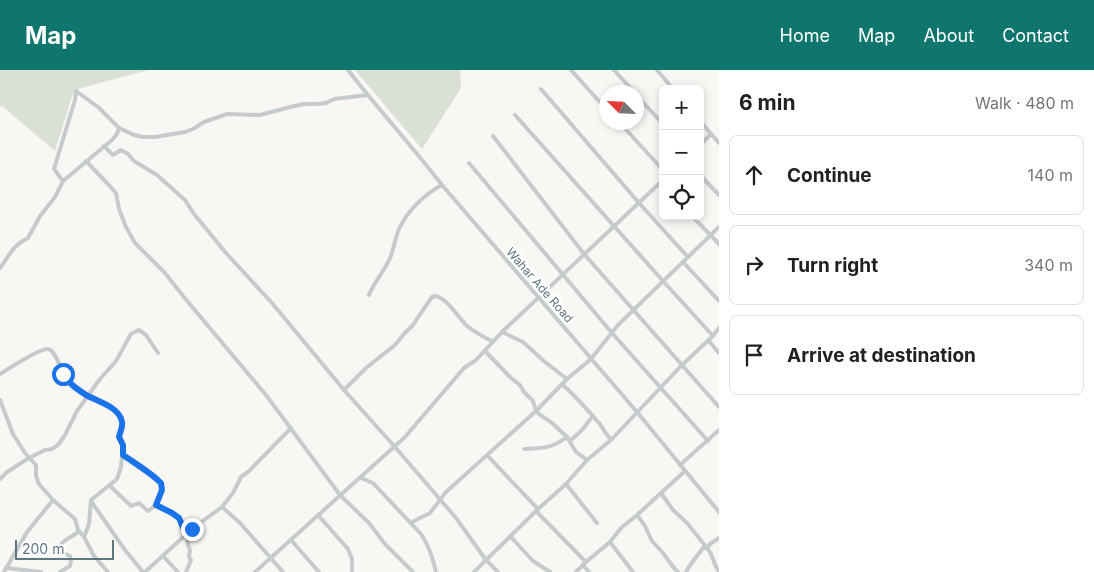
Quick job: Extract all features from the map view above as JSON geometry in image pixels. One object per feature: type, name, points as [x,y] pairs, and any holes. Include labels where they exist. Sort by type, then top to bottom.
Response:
[{"type":"street","name":"Wahar Ade Road","points":[[348,70],[442,185],[637,412],[719,512]]},
{"type":"street","points":[[571,70],[599,100]]},
{"type":"street","points":[[614,70],[627,85]]},
{"type":"street","points":[[657,70],[670,85]]},
{"type":"street","points":[[541,89],[688,258]]},
{"type":"street","points":[[63,181],[54,169],[76,100],[76,91],[98,107],[119,128],[142,137],[155,137],[185,132],[204,122],[227,114],[260,115],[299,105],[326,103],[334,99],[367,95]]},
{"type":"street","points":[[644,104],[659,120]]},
{"type":"street","points":[[515,115],[713,336]]},
{"type":"street","points":[[704,126],[719,144]]},
{"type":"street","points":[[0,268],[14,248],[28,238],[40,216],[55,197],[63,181],[117,134],[119,128]]},
{"type":"street","points":[[626,130],[659,166]]},
{"type":"street","points":[[704,140],[711,134]]},
{"type":"street","points":[[493,136],[584,254],[719,407]]},
{"type":"street","points":[[104,146],[113,155],[120,150],[128,154],[157,175],[185,200],[226,253],[272,303],[344,390],[456,518],[486,560],[498,572]]},
{"type":"street","points":[[86,161],[116,194],[126,227],[135,243],[165,272],[266,395],[340,495],[413,572]]},
{"type":"street","points":[[469,163],[612,333],[708,440]]},
{"type":"street","points":[[704,179],[719,195]]},
{"type":"street","points":[[369,295],[390,257],[399,230],[410,212],[430,193],[442,185]]},
{"type":"street","points":[[255,572],[405,438],[464,368],[485,351],[502,332],[584,254],[659,186]]},
{"type":"street","points":[[696,220],[719,244]]},
{"type":"street","points":[[412,522],[430,513],[446,492],[591,359],[618,325],[719,227]]},
{"type":"street","points":[[683,262],[719,301]]},
{"type":"street","points":[[344,390],[366,368],[395,345],[413,325],[432,297],[435,296],[445,300],[468,326],[493,342]]},
{"type":"street","points":[[474,572],[566,484],[587,460],[611,440],[719,328]]},
{"type":"street","points":[[0,479],[7,472],[29,458],[58,445],[77,411],[116,361],[131,334],[139,330],[146,335],[158,353]]},
{"type":"street","points":[[502,332],[523,342],[567,379]]},
{"type":"street","points":[[708,340],[719,352]]},
{"type":"street","points":[[0,374],[31,356],[46,349],[51,350],[67,380],[88,396],[109,405],[122,420],[119,437],[123,445],[121,467],[117,479],[91,500],[89,524],[84,537]]},
{"type":"street","points":[[485,351],[520,385],[533,401],[539,414],[552,422],[569,439],[576,452],[587,460]]},
{"type":"street","points":[[562,384],[578,399],[611,440]]},
{"type":"street","points":[[0,400],[13,434],[36,465],[38,484],[75,520],[79,531],[94,556],[108,572]]},
{"type":"street","points":[[524,449],[553,446],[569,439],[582,430],[592,417]]},
{"type":"street","points":[[91,500],[125,550],[144,572],[186,534],[222,507],[234,493],[241,477],[291,428]]},
{"type":"street","points":[[680,465],[719,430]]},
{"type":"street","points":[[109,485],[131,506],[139,503],[148,511],[156,505],[162,490],[161,483],[153,475],[123,455]]},
{"type":"street","points":[[487,455],[537,510],[589,572]]},
{"type":"street","points":[[576,572],[685,470]]},
{"type":"street","points":[[361,478],[373,483],[412,522],[427,543],[436,572]]},
{"type":"street","points":[[566,484],[597,523]]},
{"type":"street","points":[[661,493],[673,510],[687,523],[707,548],[719,572]]},
{"type":"street","points":[[40,572],[5,570],[28,532],[53,500]]},
{"type":"street","points":[[156,505],[179,518],[190,550],[189,557],[191,560],[186,572]]},
{"type":"street","points":[[222,507],[240,523],[283,572]]},
{"type":"street","points":[[318,515],[348,549],[352,559],[352,572]]},
{"type":"street","points":[[637,515],[652,541],[678,572]]},
{"type":"street","points":[[60,572],[70,566],[71,560],[70,556],[63,553],[60,549],[60,545],[79,531]]},
{"type":"street","points":[[510,536],[533,561],[550,572]]},
{"type":"street","points":[[686,572],[703,548],[707,548],[719,538]]},
{"type":"street","points":[[291,540],[319,572]]},
{"type":"street","points":[[610,542],[633,572]]},
{"type":"street","points":[[163,556],[178,572]]},
{"type":"shaded area","points":[[0,70],[148,70],[74,90],[55,151],[2,106],[0,107]]},
{"type":"shaded area","points":[[355,70],[460,70],[461,88],[422,149]]},
{"type":"route","points":[[63,374],[67,380],[85,394],[109,405],[117,413],[122,420],[119,437],[123,445],[123,455],[153,475],[161,483],[162,490],[156,505],[179,518],[186,534],[192,529]]}]
